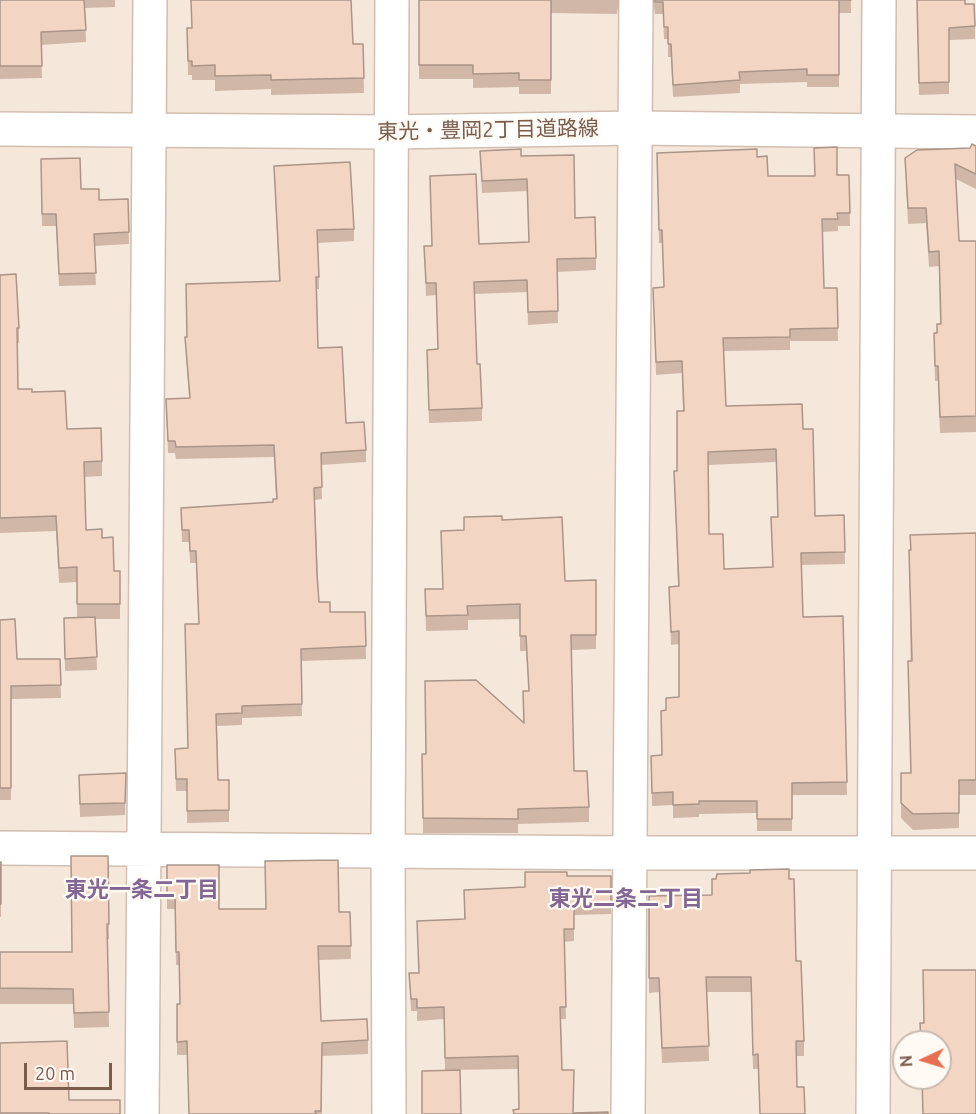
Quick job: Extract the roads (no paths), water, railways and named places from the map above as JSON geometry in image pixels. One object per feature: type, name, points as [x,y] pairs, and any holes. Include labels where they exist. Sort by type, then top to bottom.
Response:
[{"type":"street","points":[[142,1114],[150,0]]},
{"type":"street","points":[[389,1114],[392,0]]},
{"type":"street","points":[[628,1114],[636,0]]},
{"type":"street","points":[[873,1114],[879,0]]},
{"type":"street","name":"東光・豊岡2丁目道路線","points":[[0,129],[391,132],[636,128],[976,132]]},
{"type":"street","points":[[0,848],[630,854],[976,853]]},
{"type":"district","name":"東光一条二丁目","points":[[142,890]]},
{"type":"district","name":"東光二条二丁目","points":[[626,899]]}]
